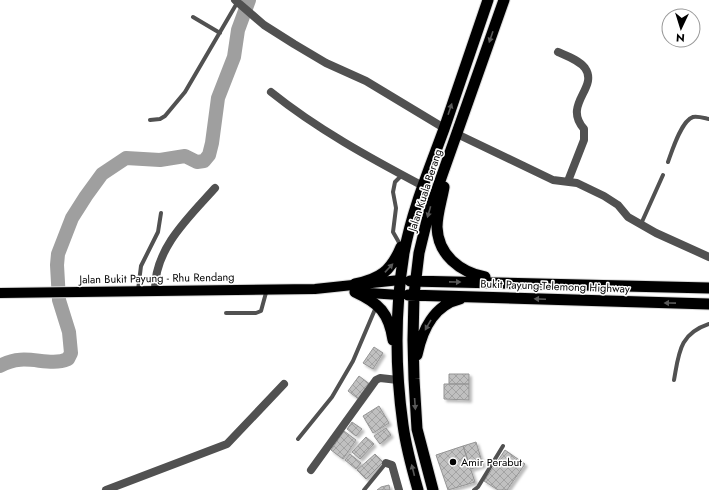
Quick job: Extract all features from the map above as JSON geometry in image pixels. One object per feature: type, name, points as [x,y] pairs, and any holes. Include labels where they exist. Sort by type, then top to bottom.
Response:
[{"type":"highway","name":"Jalan Kuala Berang","points":[[418,490],[403,426],[398,380],[397,340],[400,280],[410,224],[488,0]]},
{"type":"highway","name":"Jalan Kuala Berang","points":[[432,490],[417,429],[414,380],[412,340],[414,296],[419,253],[429,212],[504,0]]},
{"type":"highway","points":[[450,151],[437,227],[443,249],[451,260],[472,275],[556,284]]},
{"type":"highway","points":[[398,380],[391,327],[385,314],[377,304],[355,288],[380,276],[389,269],[396,259],[410,224]]},
{"type":"highway","name":"Bukit Payung-Telemong Highway","points":[[400,280],[709,288]]},
{"type":"highway","name":"Bukit Payung-Telemong Highway","points":[[399,295],[709,304]]},
{"type":"highway","points":[[414,380],[421,338],[430,321],[442,307],[452,301],[470,297]]},
{"type":"main road","points":[[355,288],[400,280]]},
{"type":"main road","name":"Jalan Bukit Payung - Rhu Rendang","points":[[0,293],[155,289],[355,288]]},
{"type":"main road","points":[[355,288],[399,295]]},
{"type":"street","points":[[238,3],[254,17],[284,38],[326,63],[366,81],[444,128]]},
{"type":"street","points":[[558,52],[580,64],[586,69],[587,75],[586,88],[576,108],[577,121],[584,129],[584,140],[568,181]]},
{"type":"street","points":[[271,92],[296,112],[317,126],[423,186]]},
{"type":"street","points":[[457,134],[553,180],[577,183],[604,196],[618,205],[628,217],[709,257]]},
{"type":"street","points":[[155,289],[157,270],[167,247],[185,221],[214,188]]},
{"type":"street","points":[[312,470],[376,380],[380,378],[398,380]]},
{"type":"street","points":[[106,490],[227,444],[284,384]]},
{"type":"street","points":[[386,463],[392,465],[399,490]]},
{"type":"lane","points":[[150,120],[160,119],[165,116],[185,92],[238,3]]},
{"type":"lane","points":[[193,16],[220,32]]},
{"type":"lane","points":[[668,162],[677,138],[690,119],[694,117],[709,119]]},
{"type":"lane","points":[[401,247],[393,232],[396,208],[392,192],[395,182],[402,175]]},
{"type":"lane","points":[[641,224],[663,175]]},
{"type":"lane","points":[[138,290],[141,266],[158,232],[161,213]]},
{"type":"lane","points":[[226,313],[256,313],[261,311],[267,289]]},
{"type":"lane","points":[[298,439],[332,398],[353,361],[377,304]]},
{"type":"lane","points":[[674,380],[679,353],[686,338],[694,330],[709,324]]},
{"type":"lane","points":[[474,490],[478,487],[502,446]]},
{"type":"lane","points":[[364,490],[386,463]]},
{"type":"building","points":[[374,347],[383,353],[373,369],[363,363]]},
{"type":"building","points":[[449,374],[469,374],[469,384],[449,384]]},
{"type":"building","points":[[359,376],[371,385],[360,400],[348,391]]},
{"type":"building","points":[[444,384],[469,384],[469,400],[444,399]]},
{"type":"building","points":[[379,406],[389,423],[373,433],[363,416]]},
{"type":"building","points":[[352,422],[362,429],[356,436],[347,429]]},
{"type":"building","points":[[386,428],[391,435],[380,444],[374,436]]},
{"type":"building","points":[[344,431],[356,440],[343,459],[331,450]]},
{"type":"building","points":[[366,437],[374,444],[360,459],[352,452]]},
{"type":"building","points":[[476,442],[483,465],[471,469],[463,446]]},
{"type":"building","name":"Amir Perabut","points":[[463,446],[475,482],[448,490],[436,455]]},
{"type":"building","points":[[505,450],[525,464],[507,490],[498,490],[484,481]]},
{"type":"building","points":[[350,454],[361,463],[356,469],[345,460]]},
{"type":"building","points":[[375,454],[383,462],[366,479],[357,470]]},
{"type":"building","points":[[389,485],[390,490],[377,490],[381,487]]},
{"type":"waterway","points":[[0,366],[18,360],[52,362],[68,359],[71,353],[69,332],[59,300],[57,265],[58,254],[72,218],[102,174],[126,158],[160,160],[185,156],[197,162],[204,161],[209,155],[218,98],[234,57],[238,30],[249,0]]},
{"type":"place","name":"Amir Perabut","points":[[453,462]]}]
